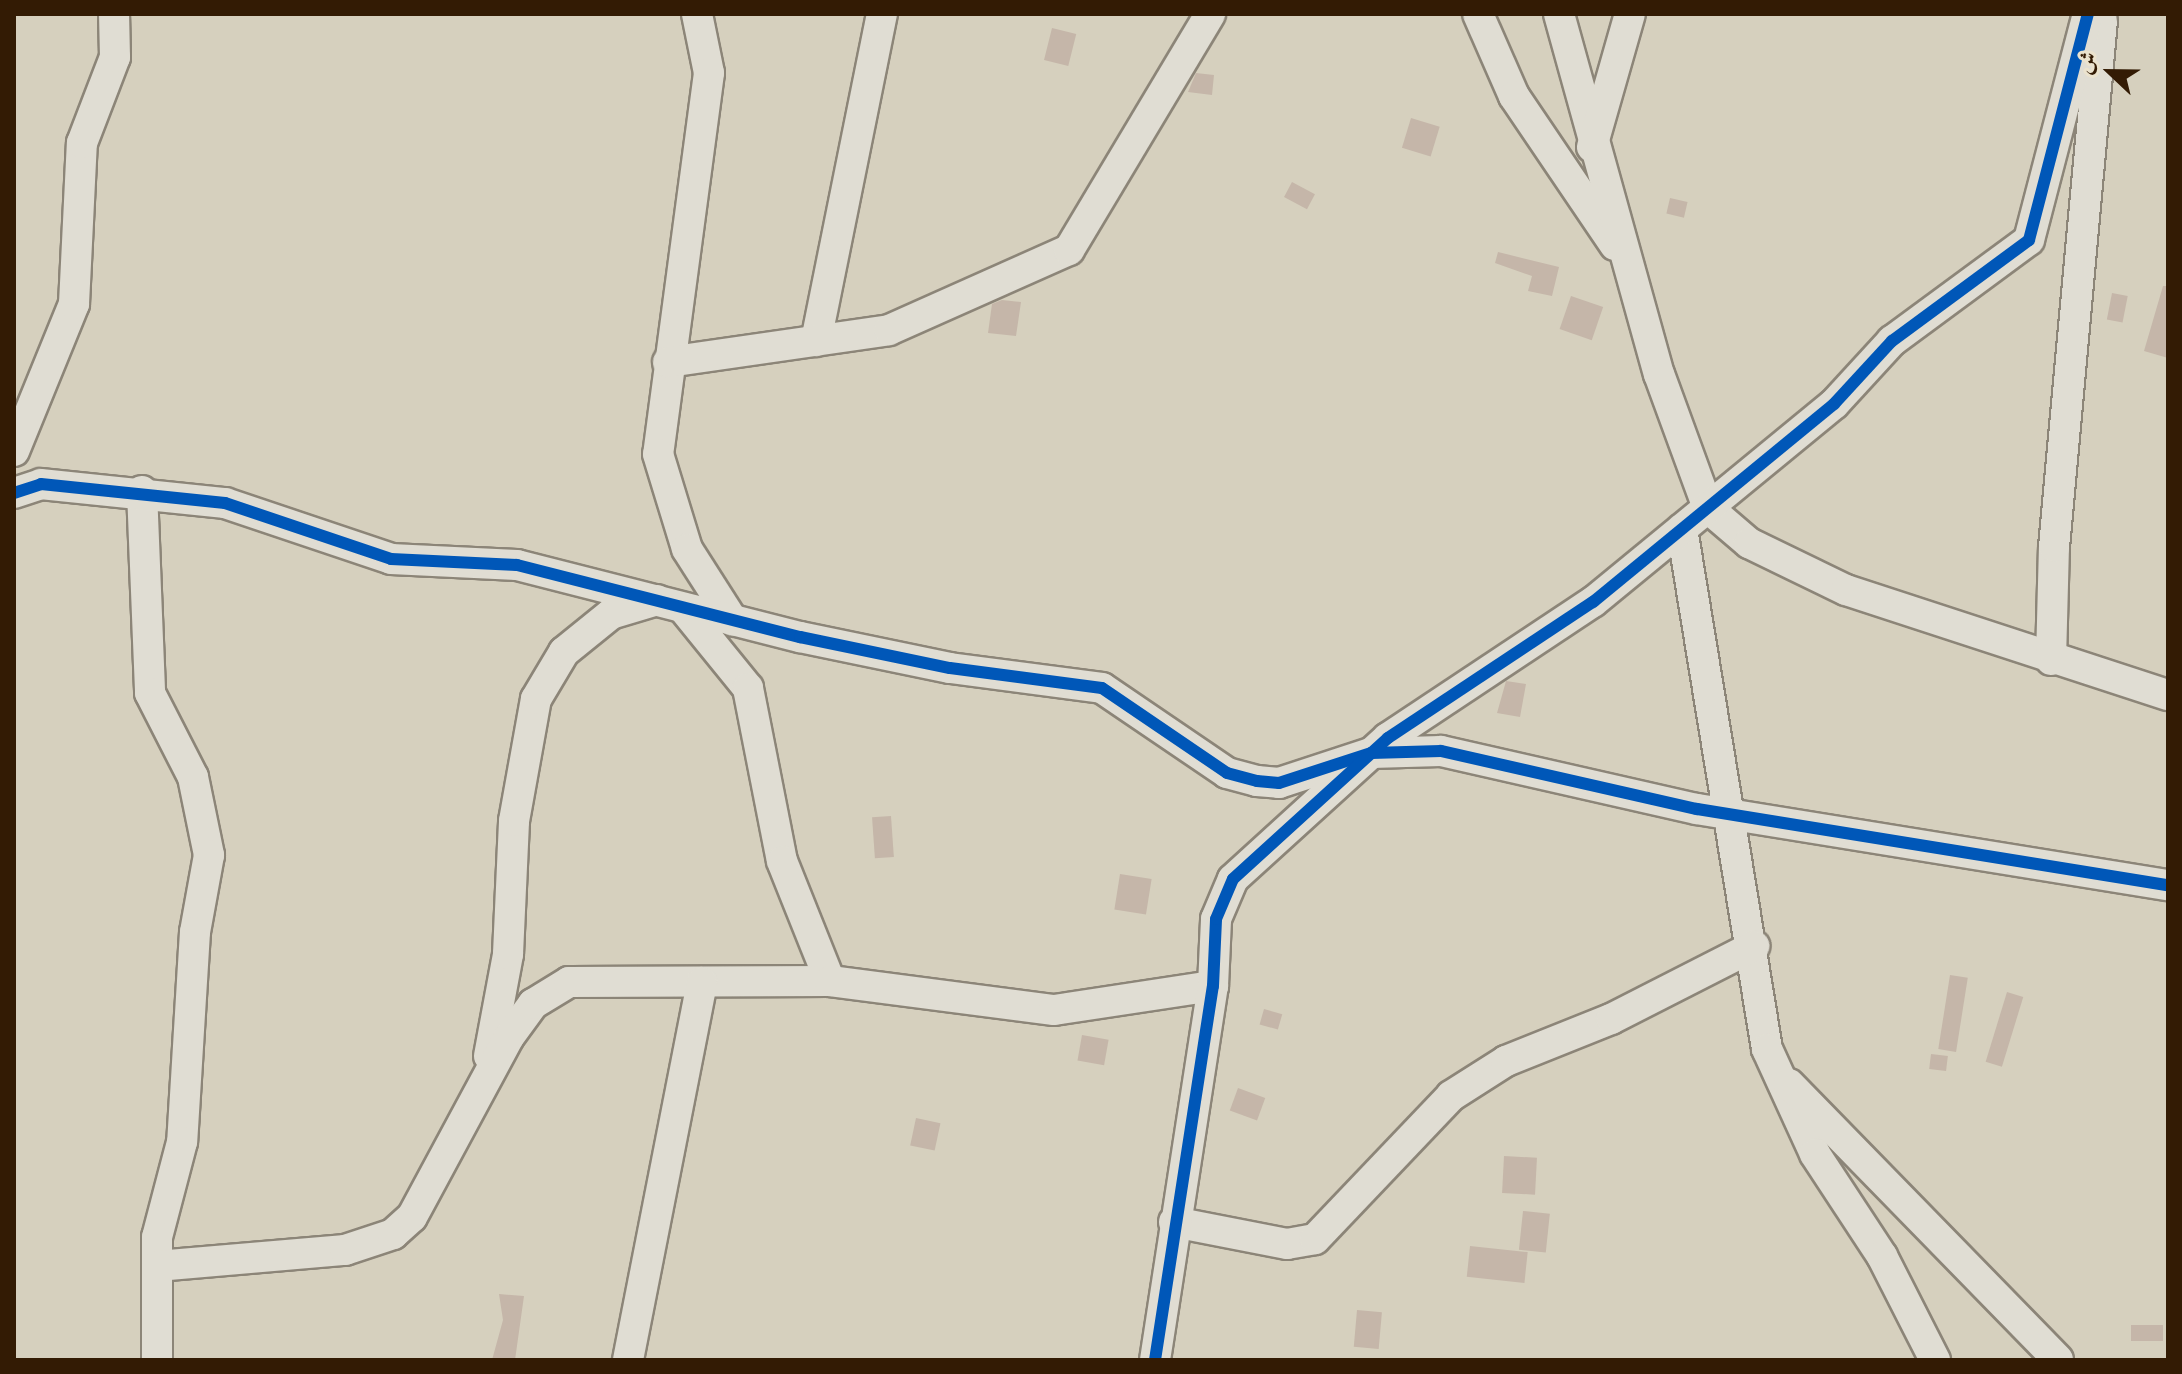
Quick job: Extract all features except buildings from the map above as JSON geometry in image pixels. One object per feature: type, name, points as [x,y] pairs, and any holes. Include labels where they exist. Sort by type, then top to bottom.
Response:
[{"type":"street","points":[[14,451],[54,368],[74,304],[82,143],[115,57],[114,14]]},
{"type":"street","points":[[697,14],[709,73],[658,454],[667,503],[733,621]]},
{"type":"street","points":[[816,341],[882,14]]},
{"type":"street","points":[[668,362],[889,330],[1069,250],[1210,14]]},
{"type":"street","points":[[1478,14],[1557,168],[1631,266]]},
{"type":"street","points":[[1559,14],[1591,149],[1631,266],[1675,428],[1708,508],[1749,543],[1846,590],[2051,660],[2168,695]]},
{"type":"street","points":[[1591,149],[1630,14]]},
{"type":"street","points":[[1155,1360],[1213,986],[1216,919],[1233,879],[1371,753],[1593,602],[1834,404],[1892,341],[2029,240],[2088,14]]},
{"type":"street","points":[[2051,660],[2054,547],[2102,14]]},
{"type":"street","points":[[14,493],[41,484],[142,491],[257,509],[391,559],[476,558],[670,603],[733,621],[950,668],[1102,688],[1227,773],[1257,781],[1297,778],[1371,753],[1441,751],[1724,813],[2168,885]]},
{"type":"street","points":[[142,491],[150,693],[193,777],[209,855],[195,932],[186,1110],[157,1266],[157,1360]]},
{"type":"street","points":[[1682,529],[1724,813],[1754,946],[1774,1068],[1935,1360]]},
{"type":"street","points":[[670,603],[748,688],[782,861],[830,981]]},
{"type":"street","points":[[485,1073],[508,954],[514,821],[536,699],[564,652],[611,614],[670,603]]},
{"type":"street","points":[[1174,1222],[1287,1244],[1315,1239],[1451,1096],[1506,1061],[1611,1019],[1754,946]]},
{"type":"street","points":[[157,1266],[345,1250],[393,1234],[412,1217],[485,1073],[533,1004],[569,982],[830,981],[1054,1010],[1213,986]]},
{"type":"street","points":[[628,1360],[702,982]]},
{"type":"street","points":[[1774,1068],[2058,1360]]},
{"type":"cycle path","points":[[1155,1360],[1213,986],[1216,919],[1233,879],[1388,738],[1593,602],[1834,404],[1892,341],[2029,240],[2088,14]]},
{"type":"cycle path","points":[[14,493],[41,484],[225,503],[391,559],[517,565],[800,637],[950,668],[1102,688],[1227,773],[1257,781],[1279,783],[1371,753],[1441,751],[1697,809],[2168,885]]}]
